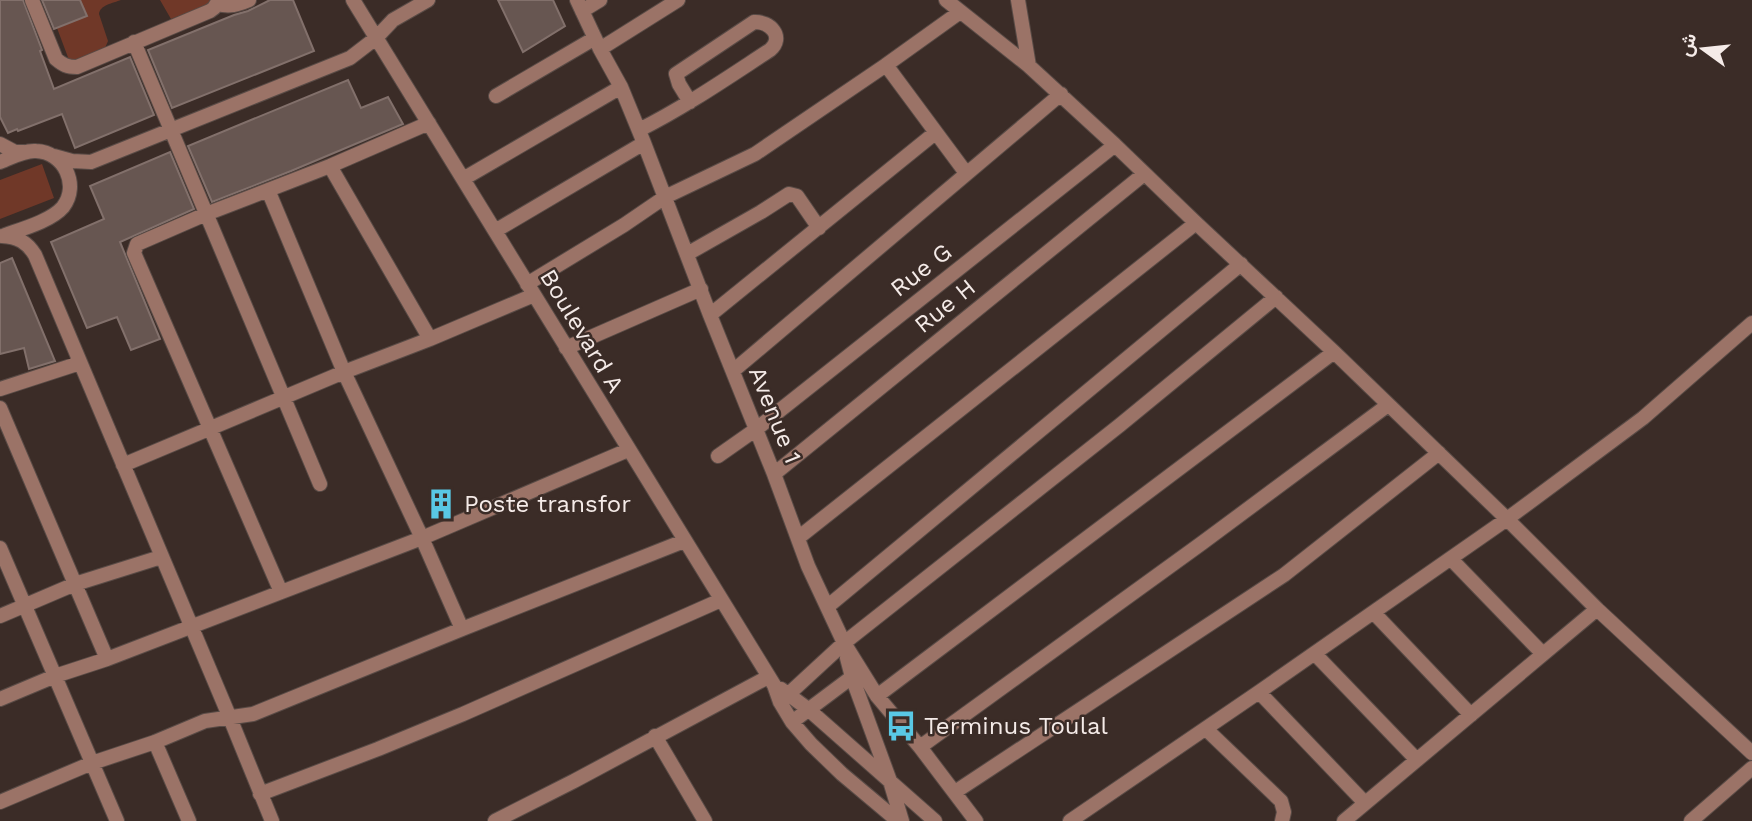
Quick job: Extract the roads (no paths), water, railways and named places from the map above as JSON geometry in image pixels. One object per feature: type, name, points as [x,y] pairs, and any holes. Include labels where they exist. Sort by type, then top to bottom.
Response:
[{"type":"street","points":[[33,0],[56,59],[69,67],[77,67],[210,11],[218,2],[227,6],[249,0]]},
{"type":"street","name":"Boulevard A","points":[[353,0],[684,541],[784,698],[792,722],[842,774],[900,821]]},
{"type":"street","points":[[1,237],[54,215],[91,163],[350,58],[376,38],[393,20],[428,0]]},
{"type":"street","points":[[580,5],[600,0]]},
{"type":"street","points":[[496,96],[678,0]]},
{"type":"street","points":[[946,0],[1061,94],[1752,753]]},
{"type":"street","points":[[1018,0],[1029,66]]},
{"type":"street","name":"Avenue 1","points":[[580,5],[642,136],[755,430],[855,673]]},
{"type":"street","points":[[123,465],[283,397],[430,339],[531,290],[665,197],[755,154],[960,12]]},
{"type":"street","points":[[495,231],[774,47],[777,40],[769,24],[754,22],[676,74],[690,102]]},
{"type":"street","points":[[134,42],[320,485]]},
{"type":"street","points":[[886,65],[966,173]]},
{"type":"street","points":[[463,179],[621,87]]},
{"type":"street","points":[[733,371],[1061,94]]},
{"type":"street","points":[[281,592],[134,253],[137,244],[429,123]]},
{"type":"street","points":[[710,315],[935,133]]},
{"type":"street","points":[[0,144],[15,152],[36,151],[91,163]]},
{"type":"street","name":"Rue G","points":[[718,456],[755,430],[1115,145]]},
{"type":"street","points":[[0,162],[26,152]]},
{"type":"street","points":[[54,156],[64,166],[68,176],[68,198]]},
{"type":"street","points":[[330,166],[430,339]]},
{"type":"street","name":"Rue H","points":[[774,474],[1144,174]]},
{"type":"street","points":[[268,190],[344,372],[422,538],[461,629]]},
{"type":"street","points":[[687,254],[789,194],[797,197],[819,228]]},
{"type":"street","points":[[44,220],[35,236],[36,255],[272,821]]},
{"type":"street","points":[[798,538],[1196,223]]},
{"type":"street","points":[[1,237],[22,240],[36,255]]},
{"type":"street","points":[[827,607],[1241,264]]},
{"type":"street","points":[[566,348],[701,289]]},
{"type":"street","points":[[935,821],[808,709],[784,698],[844,643],[1120,425],[1276,297]]},
{"type":"street","points":[[1070,821],[1507,519],[1643,418],[1752,324]]},
{"type":"street","points":[[877,696],[1334,352]]},
{"type":"street","points":[[0,389],[80,363]]},
{"type":"street","points":[[920,747],[1388,405]]},
{"type":"street","points":[[0,408],[107,659]]},
{"type":"street","points":[[0,699],[422,538],[628,450]]},
{"type":"street","points":[[955,792],[1284,575],[1439,453]]},
{"type":"street","points":[[0,802],[92,763],[155,742],[205,721],[253,715],[684,541]]},
{"type":"street","points":[[0,548],[117,821]]},
{"type":"street","points":[[0,616],[75,584],[161,557]]},
{"type":"street","points":[[1451,559],[1543,654]]},
{"type":"street","points":[[260,794],[378,750],[721,600]]},
{"type":"street","points":[[1344,821],[1597,608]]},
{"type":"street","points":[[1374,613],[1471,715]]},
{"type":"street","points":[[1315,654],[1418,760]]},
{"type":"street","points":[[855,673],[920,747],[976,821]]},
{"type":"street","points":[[792,722],[855,673]]},
{"type":"street","points":[[855,673],[900,821]]},
{"type":"street","points":[[500,820],[655,736],[771,681]]},
{"type":"street","points":[[1259,692],[1365,803]]},
{"type":"street","points":[[1206,729],[1280,801],[1284,812],[1282,821]]},
{"type":"street","points":[[655,736],[705,821]]},
{"type":"street","points":[[155,742],[189,821]]},
{"type":"street","points":[[1691,821],[1752,768]]},
{"type":"place","name":"Poste transfor","points":[[441,504]]},
{"type":"place","name":"Terminus Toulal","points":[[901,726]]}]
